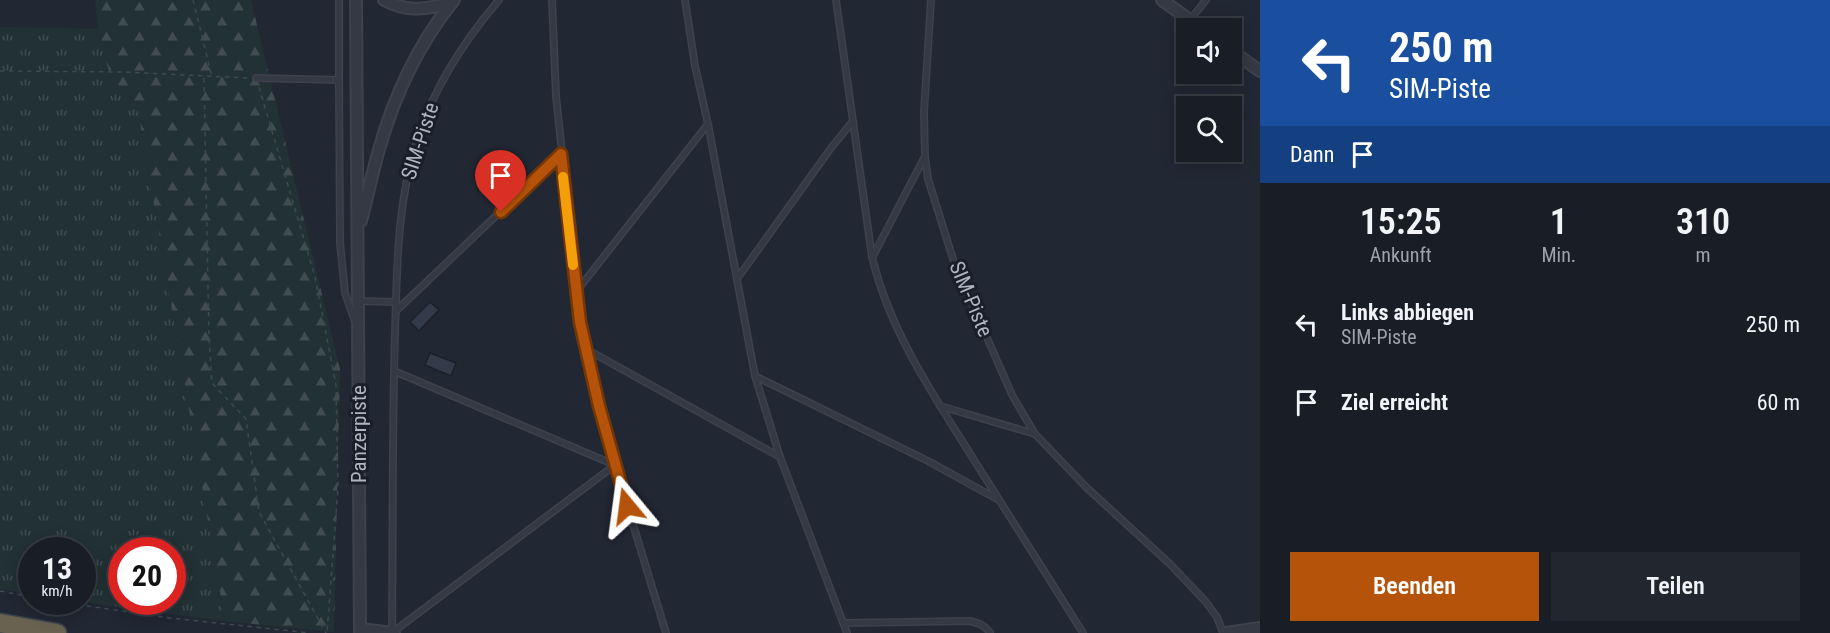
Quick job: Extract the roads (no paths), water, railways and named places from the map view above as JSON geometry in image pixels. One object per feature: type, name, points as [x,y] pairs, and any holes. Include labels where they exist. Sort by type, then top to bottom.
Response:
[{"type":"highway","points":[[0,623],[57,633]]},
{"type":"street","name":"Panzerpiste","points":[[356,0],[360,631]]},
{"type":"street","name":"Panzerpiste","points":[[384,0],[399,7],[416,10],[453,2]]},
{"type":"street","points":[[1162,0],[1187,18]]},
{"type":"street","name":"Panzerpiste","points":[[358,236],[378,153],[391,111],[424,44],[453,2]]},
{"type":"street","points":[[1242,58],[1260,71]]},
{"type":"street","name":"SIM-Piste","points":[[1224,633],[1260,628]]},
{"type":"street","points":[[360,631],[393,633]]},
{"type":"lane","points":[[339,0],[340,243],[345,293],[358,334]]},
{"type":"lane","name":"SIM-Piste","points":[[393,633],[394,371],[399,221],[417,140],[429,108],[462,46],[499,0]]},
{"type":"lane","points":[[552,0],[561,154],[580,322],[615,465],[666,633]]},
{"type":"lane","points":[[685,0],[695,66],[755,376],[780,457],[847,633]]},
{"type":"lane","points":[[836,0],[872,258],[886,304],[920,374],[1083,633]]},
{"type":"lane","name":"SIM-Piste","points":[[931,0],[924,112],[928,179],[954,262],[1012,395],[1035,434],[1080,482],[1170,564],[1206,602],[1217,617],[1224,633]]},
{"type":"lane","points":[[1192,18],[1206,0]]},
{"type":"lane","points":[[256,78],[339,80]]},
{"type":"lane","points":[[737,279],[853,121]]},
{"type":"lane","points":[[576,292],[708,124]]},
{"type":"lane","points":[[396,312],[561,154]]},
{"type":"lane","name":"SIM-Piste","points":[[872,258],[925,157]]},
{"type":"lane","points":[[358,301],[396,302]]},
{"type":"lane","points":[[586,349],[780,457]]},
{"type":"lane","points":[[394,371],[615,465]]},
{"type":"lane","points":[[755,376],[928,461],[999,499]]},
{"type":"lane","points":[[940,406],[1035,434]]},
{"type":"lane","points":[[393,633],[615,465]]},
{"type":"lane","points":[[843,623],[970,621],[980,623],[990,633]]}]
